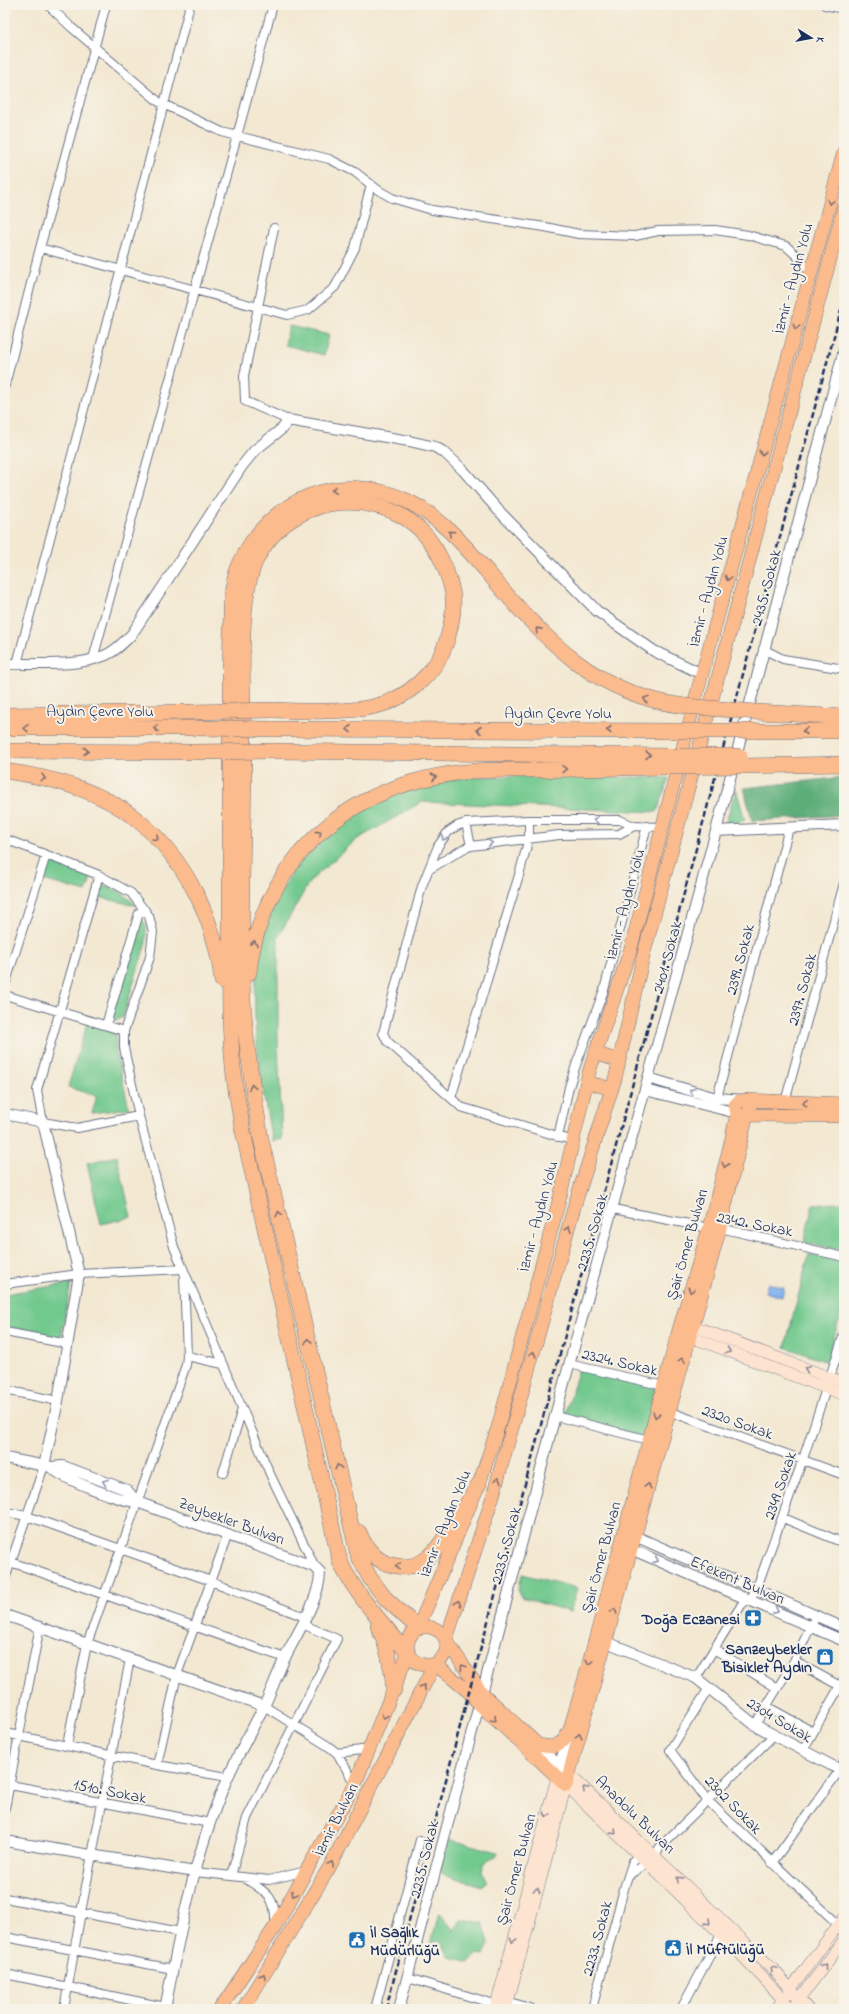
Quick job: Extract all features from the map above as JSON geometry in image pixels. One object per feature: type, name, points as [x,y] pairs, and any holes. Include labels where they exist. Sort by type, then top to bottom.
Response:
[{"type":"highway","points":[[234,1076],[230,1009],[232,600],[237,568],[253,538],[273,516],[298,500],[324,491],[351,488],[374,490],[405,500],[432,515],[462,543],[543,635],[569,659],[599,678],[626,692],[660,704],[756,712],[844,717]]},
{"type":"highway","points":[[5,715],[194,712],[273,710],[307,711],[374,707],[404,694],[427,676],[443,651],[452,622],[453,593],[445,565],[437,550],[418,527],[404,516],[384,507],[367,503],[348,502],[313,507],[295,516],[276,532],[258,556],[249,580],[243,649],[242,975],[249,1071],[261,1139],[358,1555],[370,1578],[385,1598],[418,1628]]},
{"type":"highway","name":"Aydın Çevre Yolu","points":[[5,728],[844,731]]},
{"type":"highway","points":[[5,751],[273,751],[844,764]]},
{"type":"highway","points":[[745,761],[844,754]]},
{"type":"highway","points":[[245,1024],[250,970],[256,935],[268,903],[287,870],[308,844],[346,812],[372,797],[402,784],[466,771],[669,761]]},
{"type":"highway","points":[[5,771],[41,777],[71,785],[101,798],[135,818],[168,849],[206,914],[219,957],[242,1127],[340,1562],[386,1642],[391,1660],[394,1690]]},
{"type":"highway","points":[[346,1506],[365,1547],[374,1556],[388,1564],[400,1568],[412,1567],[426,1560],[437,1550],[479,1484]]},
{"type":"highway","points":[[363,1601],[408,1653]]},
{"type":"main road","name":"İzmir - Aydın Yolu","points":[[408,1653],[407,1647],[410,1636],[418,1628],[479,1484],[498,1427],[574,1141],[587,1082],[595,1053],[631,948],[702,674],[844,151]]},
{"type":"main road","name":"İzmir - Aydın Yolu","points":[[446,1640],[493,1496],[575,1204],[612,1089],[644,953],[844,207]]},
{"type":"main road","points":[[595,1053],[619,1061]]},
{"type":"main road","points":[[587,1082],[612,1089]]},
{"type":"main road","points":[[744,1100],[844,1104]]},
{"type":"main road","name":"Şair Ömer Bulvarı","points":[[630,1533],[649,1440],[664,1386],[685,1329],[714,1228],[742,1114],[751,1108],[749,1103],[744,1100]]},
{"type":"main road","points":[[742,1114],[844,1116]]},
{"type":"main road","points":[[685,1329],[829,1383],[844,1395]]},
{"type":"main road","name":"Şair Ömer Bulvarı","points":[[501,2005],[625,1547],[668,1411],[685,1329]]},
{"type":"main road","points":[[829,1383],[844,1383]]},
{"type":"main road","points":[[418,1628],[431,1627],[441,1632],[446,1640]]},
{"type":"main road","name":"Şair Ömer Bulvarı","points":[[569,1732],[601,1639]]},
{"type":"main road","name":"İzmir Bulvarı","points":[[243,2009],[329,1868],[435,1664],[444,1657],[447,1646],[446,1640]]},
{"type":"main road","name":"Anadolu Bulvarı","points":[[446,1640],[480,1698],[642,1851]]},
{"type":"main road","points":[[408,1653],[417,1663],[423,1666],[435,1664]]},
{"type":"main road","name":"İzmir Bulvarı","points":[[220,2009],[275,1927],[355,1784],[408,1653]]},
{"type":"main road","name":"Anadolu Bulvarı","points":[[435,1664],[538,1745]]},
{"type":"main road","points":[[538,1745],[553,1747],[563,1742],[569,1732]]},
{"type":"main road","name":"Anadolu Bulvarı","points":[[563,1776],[586,1805],[642,1851],[654,1855],[724,1930],[779,2004],[792,2009]]},
{"type":"main road","name":"Şair Ömer Bulvarı","points":[[501,2005],[558,1814],[563,1776]]},
{"type":"main road","points":[[558,1814],[568,1805],[575,1803],[586,1805]]},
{"type":"main road","points":[[779,2004],[842,1923]]},
{"type":"main road","name":"Anadolu Bulvarı","points":[[724,1930],[774,1970],[808,2009]]},
{"type":"main road","points":[[792,2009],[844,1940]]},
{"type":"street","points":[[48,5],[94,48],[164,105],[222,132],[329,159],[355,172],[392,198],[432,210],[545,226],[579,234],[635,236],[658,231],[715,230],[748,235],[786,246],[797,256],[811,273]]},
{"type":"street","points":[[5,385],[40,248],[106,5]]},
{"type":"street","points":[[17,664],[119,270],[190,5]]},
{"type":"street","points":[[93,659],[273,5]]},
{"type":"street","points":[[825,5],[844,9]]},
{"type":"street","points":[[40,248],[287,315],[308,310],[335,287],[356,248],[371,184]]},
{"type":"street","points":[[274,228],[244,376],[245,401],[288,420],[409,441],[435,448],[445,453],[463,470],[498,510],[597,611],[654,651],[702,674]]},
{"type":"street","name":"2435. Sokak","points":[[716,831],[763,649],[844,350]]},
{"type":"street","points":[[5,664],[80,662],[106,655],[120,646],[132,634],[242,466],[255,450],[283,428],[288,420]]},
{"type":"street","points":[[763,649],[783,659],[844,669]]},
{"type":"street","points":[[574,1141],[461,1107],[396,1051],[387,1041],[383,1033],[422,886],[438,846],[448,832],[457,826],[466,823],[529,820],[620,820],[634,826],[663,827]]},
{"type":"street","points":[[451,1098],[519,875],[529,838],[529,820]]},
{"type":"street","points":[[466,823],[471,846]]},
{"type":"street","points":[[716,831],[844,825]]},
{"type":"street","points":[[429,869],[463,848],[471,846],[559,835],[619,834],[634,826]]},
{"type":"street","points":[[558,1137],[569,1087],[604,990],[647,826]]},
{"type":"street","name":"2399. Sokak","points":[[717,1098],[789,828]]},
{"type":"street","name":"2401. Sokak","points":[[645,1090],[716,831]]},
{"type":"street","points":[[5,838],[100,875],[131,893],[149,916],[152,932],[150,957],[124,1031],[124,1048],[139,1116],[174,1247],[270,1474],[315,1567],[320,1572],[320,1583],[304,1620],[285,1658],[264,1706],[228,1777],[210,1824],[195,1872],[180,1932],[165,2008],[68,1986],[5,1974]]},
{"type":"street","points":[[5,985],[46,855]]},
{"type":"street","points":[[5,1579],[8,1561],[47,1467],[79,1274],[43,1122],[37,1090],[100,875]]},
{"type":"street","name":"2397. Sokak","points":[[785,1102],[844,883]]},
{"type":"street","points":[[106,1025],[139,913],[145,910]]},
{"type":"street","points":[[5,995],[124,1031]]},
{"type":"street","points":[[648,1078],[717,1098],[744,1100]]},
{"type":"street","points":[[645,1090],[742,1114]]},
{"type":"street","name":"2235. Sokak","points":[[399,2009],[555,1416],[645,1090]]},
{"type":"street","points":[[5,1114],[77,1128],[139,1116]]},
{"type":"street","name":"2342. Sokak","points":[[613,1209],[714,1228],[844,1256]]},
{"type":"street","points":[[5,1284],[79,1274],[183,1269]]},
{"type":"street","points":[[67,1745],[87,1644],[172,1406],[187,1356],[183,1269]]},
{"type":"street","points":[[5,1332],[68,1344]]},
{"type":"street","name":"2349 Sokak","points":[[696,1678],[742,1604],[750,1599],[756,1590],[803,1460],[844,1334]]},
{"type":"street","points":[[187,1356],[223,1364]]},
{"type":"street","name":"2324. Sokak","points":[[569,1364],[664,1386]]},
{"type":"street","points":[[5,1390],[58,1401]]},
{"type":"street","points":[[223,1473],[242,1409]]},
{"type":"street","name":"2320 Sokak","points":[[668,1411],[844,1475]]},
{"type":"street","points":[[555,1416],[649,1440]]},
{"type":"street","name":"Zeybekler Bulvarı","points":[[5,1458],[47,1467],[68,1478],[125,1500],[137,1502],[228,1534],[315,1567]]},
{"type":"street","points":[[5,1512],[27,1516],[211,1581],[304,1620],[337,1639],[246,1818],[231,1876]]},
{"type":"street","points":[[782,1518],[844,1543]]},
{"type":"street","name":"Efekent Bulvarı","points":[[630,1533],[844,1628]]},
{"type":"street","points":[[157,1765],[177,1675],[228,1534]]},
{"type":"street","name":"Efekent Bulvarı","points":[[625,1547],[750,1599],[844,1641]]},
{"type":"street","points":[[8,1561],[194,1628],[285,1658]]},
{"type":"street","points":[[5,1614],[264,1706],[337,1753],[355,1784]]},
{"type":"street","points":[[755,1725],[794,1661],[816,1616]]},
{"type":"street","points":[[5,1808],[7,1784],[40,1626]]},
{"type":"street","name":"2304 Sokak","points":[[601,1639],[696,1678],[755,1725],[803,1750],[843,1768]]},
{"type":"street","points":[[714,1649],[777,1688]]},
{"type":"street","points":[[64,2009],[80,1912],[93,1856],[130,1659]]},
{"type":"street","points":[[794,1661],[842,1683],[803,1750]]},
{"type":"street","name":"2302 Sokak","points":[[709,1688],[670,1750],[707,1800],[772,1862],[842,1923]]},
{"type":"street","points":[[766,1706],[813,1732]]},
{"type":"street","name":"Şair Ömer Bulvarı","points":[[563,1776],[569,1732]]},
{"type":"street","points":[[5,1733],[157,1765],[228,1777]]},
{"type":"street","points":[[629,1875],[654,1855],[707,1800],[774,1735]]},
{"type":"street","name":"Anadolu Bulvarı","points":[[538,1745],[563,1776]]},
{"type":"street","points":[[337,1753],[370,1749]]},
{"type":"street","points":[[772,1862],[843,1768]]},
{"type":"street","name":"1510. Sokak","points":[[7,1784],[210,1824]]},
{"type":"street","points":[[375,2009],[420,1840]]},
{"type":"street","points":[[5,1841],[245,1879],[269,1880],[306,1871]]},
{"type":"street","name":"2233. Sokak","points":[[592,2009],[633,1861],[642,1851]]},
{"type":"street","points":[[245,1879],[262,1889],[271,1899],[276,1908],[275,1927]]},
{"type":"street","points":[[5,1898],[180,1932]]},
{"type":"street","points":[[681,2009],[724,1930]]},
{"type":"street","points":[[5,1937],[173,1969]]},
{"type":"street","points":[[408,1978],[501,2005],[532,2009]]},
{"type":"green space","points":[[289,326],[329,335],[324,355],[285,345]]},
{"type":"green space","points":[[536,776],[669,778],[657,812],[422,802],[356,840],[310,881],[278,937],[278,1040],[282,1139],[272,1141],[265,1104],[256,1032],[255,997],[258,962],[266,928],[279,895],[300,862],[309,852],[348,820],[372,805],[397,793],[424,784],[451,779]]},
{"type":"green space","points":[[844,777],[844,815],[752,821],[744,788]]},
{"type":"green space","points":[[736,789],[745,820],[724,828]]},
{"type":"green space","points":[[54,861],[91,878],[86,892],[43,880],[47,866]]},
{"type":"green space","points":[[102,885],[119,891],[138,906],[98,897]]},
{"type":"green space","points":[[140,917],[146,925],[146,943],[123,1017],[117,1020],[109,1017]]},
{"type":"green space","points":[[87,1023],[116,1033],[116,1052],[129,1108],[92,1113],[97,1096],[68,1087]]},
{"type":"green space","points":[[117,1156],[131,1217],[101,1224],[87,1163]]},
{"type":"green space","points":[[842,1203],[844,1205],[844,1251],[804,1242],[813,1204]]},
{"type":"green space","points":[[809,1254],[844,1261],[844,1302],[827,1362],[785,1347]]},
{"type":"green space","points":[[71,1283],[61,1338],[5,1326],[5,1294]]},
{"type":"green space","points":[[579,1368],[656,1387],[643,1437],[565,1416]]},
{"type":"green space","points":[[522,1574],[577,1588],[570,1612],[521,1597],[518,1590]]},
{"type":"green space","points":[[451,1840],[498,1852],[496,1856],[490,1858],[485,1863],[482,1872],[487,1882],[482,1886],[443,1874],[440,1868],[448,1842]]},
{"type":"green space","points":[[439,1913],[454,1930],[462,1919],[483,1923],[489,1943],[484,1955],[478,1954],[469,1962],[449,1957],[440,1941],[431,1943]]},
{"type":"water","points":[[768,1283],[784,1288],[782,1297],[765,1292]]},
{"type":"railway","points":[[386,2009],[469,1692],[844,299]]},
{"type":"place","name":"Doğa Eczanesi","points":[[753,1618]]},
{"type":"place","name":"Sarızeybekler Bisiklet Aydın","points":[[825,1657]]},
{"type":"place","name":"İl Sağlık Müdürlüğü","points":[[357,1940]]},
{"type":"place","name":"İl Müftülüğü","points":[[673,1948]]}]
